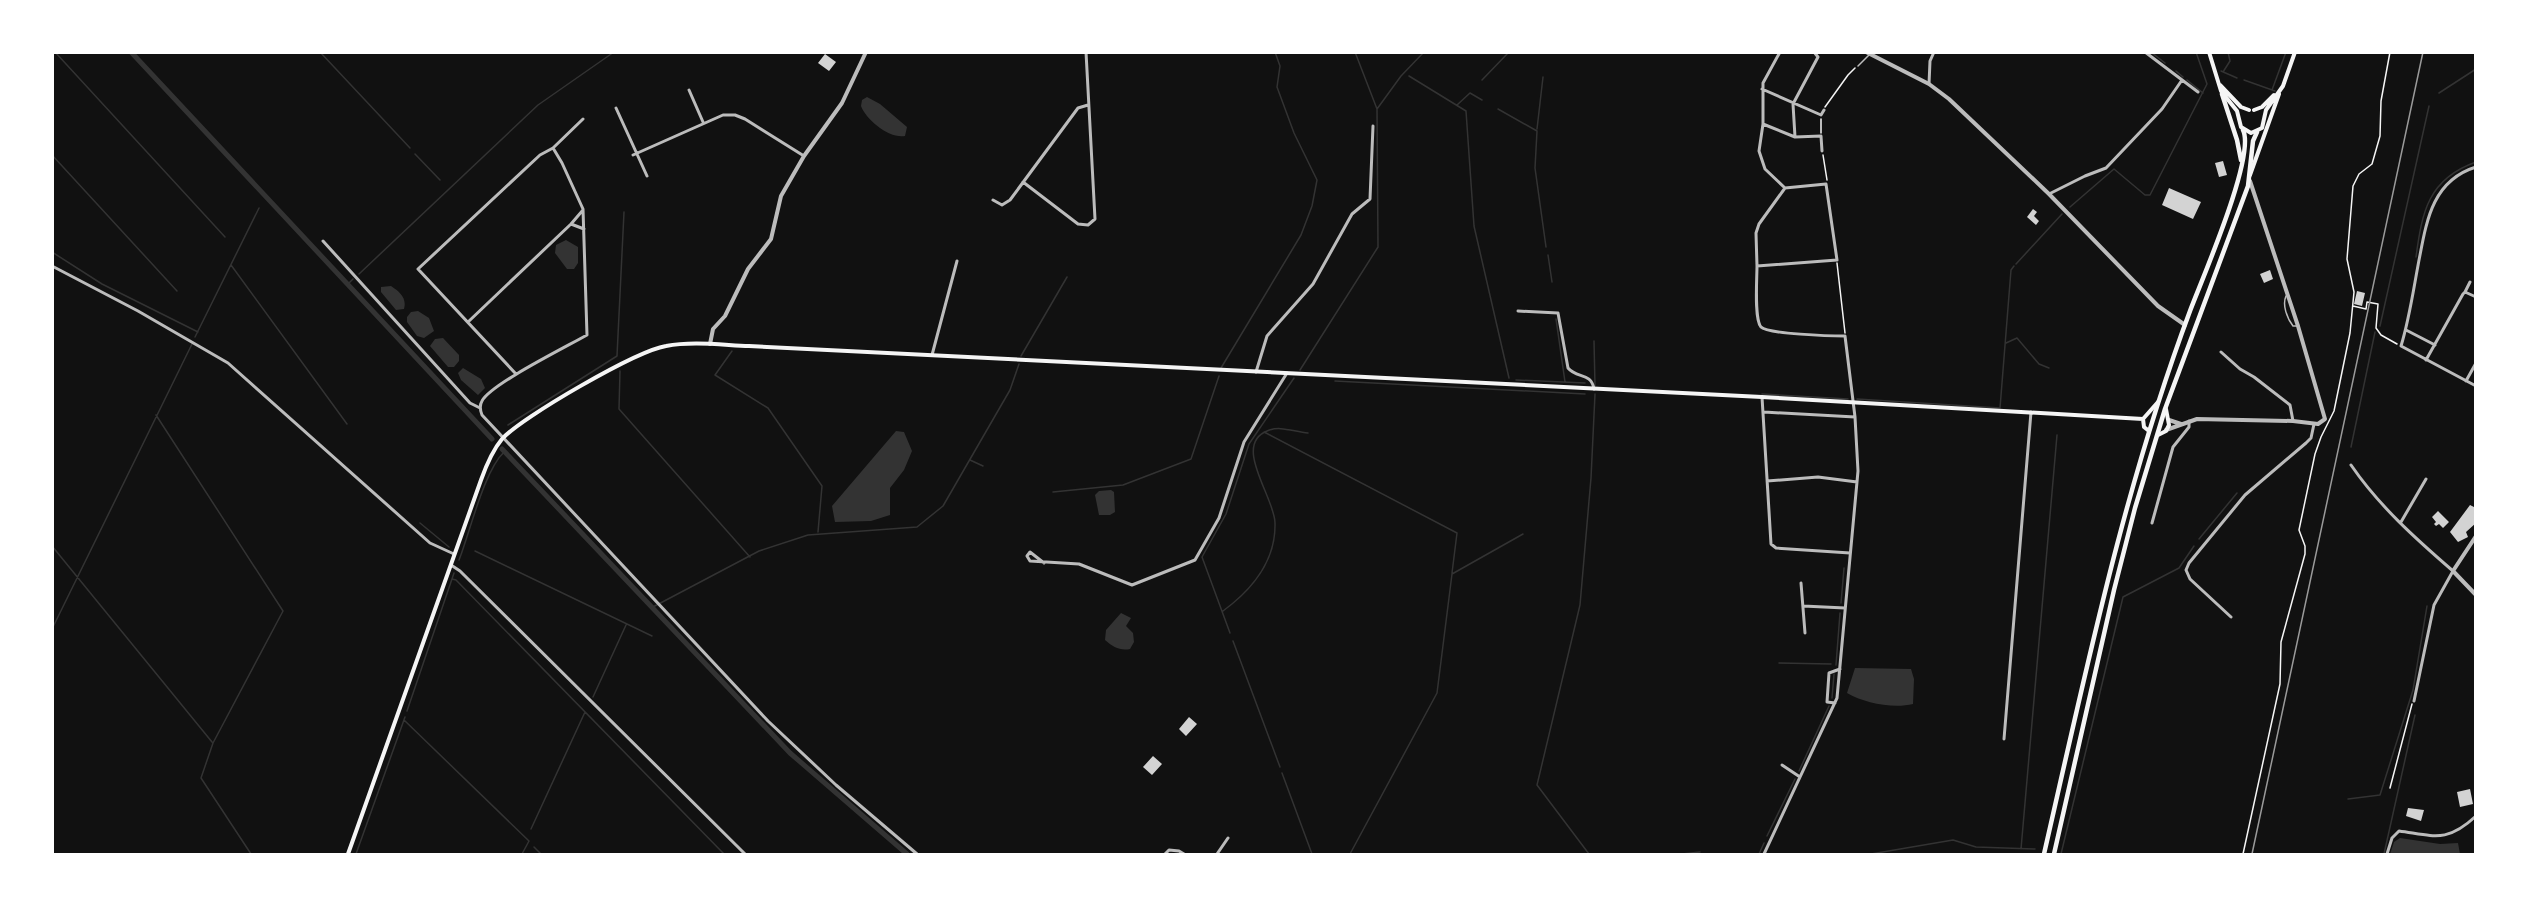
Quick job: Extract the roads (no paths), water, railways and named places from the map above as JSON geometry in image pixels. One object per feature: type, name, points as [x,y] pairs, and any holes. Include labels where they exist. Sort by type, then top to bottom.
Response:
[{"type":"highway","points":[[2222,94],[2237,140],[2241,172]]},
{"type":"highway","points":[[2044,855],[2109,570],[2158,401],[2241,172],[2246,139],[2243,130]]},
{"type":"highway","points":[[2054,855],[2118,575],[2166,409],[2249,178],[2253,141],[2257,132]]},
{"type":"highway","points":[[2109,570],[2112,576],[2118,575]]},
{"type":"main road","points":[[2209,52],[2222,94],[2237,111],[2243,130],[2248,133],[2257,132],[2263,125],[2266,110],[2280,91]]},
{"type":"main road","points":[[2249,178],[2295,52]]},
{"type":"main road","points":[[2218,82],[2241,107],[2260,113],[2263,118]]},
{"type":"main road","points":[[2240,119],[2244,112],[2262,107],[2280,91]]},
{"type":"main road","points":[[348,855],[487,464],[504,437],[578,388],[636,356],[665,346],[710,345],[1287,373],[2143,419]]},
{"type":"main road","points":[[2149,431],[2144,426],[2143,419],[2158,401]]},
{"type":"main road","points":[[2158,435],[2166,431],[2169,425],[2166,409]]},
{"type":"street","points":[[710,345],[713,329],[724,316],[748,269],[771,239],[782,196],[804,156],[842,103],[866,52]]},
{"type":"street","points":[[1023,182],[1078,224],[1083,226],[1092,223],[1095,219],[1086,52]]},
{"type":"street","points":[[1780,52],[1762,89],[1763,124],[1759,151],[1761,164],[1785,188]]},
{"type":"street","points":[[1795,137],[1793,104],[1818,57],[1814,52]]},
{"type":"street","points":[[1929,84],[1930,61],[1934,52]]},
{"type":"street","points":[[2145,52],[2198,92]]},
{"type":"street","points":[[1868,53],[1929,84],[1972,120],[2049,194],[2158,306],[2185,325]]},
{"type":"street","points":[[2049,194],[2106,168],[2162,109],[2182,80]]},
{"type":"street","points":[[1762,89],[1821,116],[1824,110]]},
{"type":"street","points":[[689,90],[703,122]]},
{"type":"street","points":[[993,200],[998,204],[1006,204],[1078,108],[1089,105]]},
{"type":"street","points":[[616,108],[647,176]]},
{"type":"street","points":[[635,154],[703,122],[723,115],[735,115],[746,119],[804,156]]},
{"type":"street","points":[[517,374],[418,269],[540,155],[553,148],[583,119]]},
{"type":"street","points":[[1763,124],[1795,137],[1821,136],[1822,151]]},
{"type":"street","points":[[1256,373],[1268,336],[1313,284],[1352,214],[1370,199],[1372,126]]},
{"type":"street","points":[[553,148],[583,210],[587,335],[517,374],[485,397],[480,408],[482,415],[768,721],[836,785],[917,855]]},
{"type":"street","points":[[2475,167],[2446,184],[2429,211],[2401,346],[2475,386]]},
{"type":"street","points":[[2166,431],[2189,421],[2218,419],[2293,421],[2314,424],[2325,419],[2298,326],[2249,178]]},
{"type":"street","points":[[1757,266],[1837,260],[1826,184],[1785,188],[1759,224],[1756,232],[1758,318],[1761,327],[1764,330],[1779,332],[1845,336],[1854,403],[1857,482],[1835,703],[1764,855]]},
{"type":"street","points":[[468,321],[572,224],[583,210]]},
{"type":"street","points":[[572,224],[584,229]]},
{"type":"street","points":[[322,241],[470,403],[480,408]]},
{"type":"street","points":[[932,356],[957,261]]},
{"type":"street","points":[[52,266],[215,354],[295,421],[430,543],[454,554]]},
{"type":"street","points":[[2426,360],[2470,282]]},
{"type":"street","points":[[2465,292],[2475,297]]},
{"type":"street","points":[[1518,311],[1558,313],[1568,368],[1573,373],[1588,376],[1593,389]]},
{"type":"street","points":[[2406,330],[2435,345]]},
{"type":"street","points":[[2222,352],[2240,369],[2290,405],[2293,421]]},
{"type":"street","points":[[2466,381],[2475,363]]},
{"type":"street","points":[[1044,563],[1030,552],[1027,556],[1030,561],[1044,563],[1079,564],[1132,585],[1195,560],[1219,518],[1244,442],[1287,373]]},
{"type":"street","points":[[1762,397],[1769,526],[1773,547],[1850,553]]},
{"type":"street","points":[[1764,412],[1855,417]]},
{"type":"street","points":[[2004,739],[2031,412]]},
{"type":"street","points":[[2169,420],[2182,424]]},
{"type":"street","points":[[2152,523],[2173,447],[2189,427],[2189,421]]},
{"type":"street","points":[[2231,617],[2190,579],[2186,570],[2189,563],[2245,495],[2311,438],[2314,424]]},
{"type":"street","points":[[2351,465],[2367,488],[2454,571],[2475,595]]},
{"type":"street","points":[[1767,481],[1818,477],[1857,482]]},
{"type":"street","points":[[2401,522],[2426,479]]},
{"type":"street","points":[[2414,701],[2434,605],[2475,536]]},
{"type":"street","points":[[451,565],[460,571],[745,855]]},
{"type":"street","points":[[1801,583],[1805,633]]},
{"type":"street","points":[[1803,606],[1845,608]]},
{"type":"street","points":[[1835,703],[1827,702],[1829,672],[1840,669]]},
{"type":"street","points":[[1782,765],[1801,777]]},
{"type":"street","points":[[2386,855],[2392,837],[2399,831],[2449,836],[2462,829],[2475,816]]},
{"type":"street","points":[[1217,855],[1228,838]]},
{"type":"street","points":[[1166,855],[1169,850],[1179,851],[1184,855]]},
{"type":"lane","points":[[1858,66],[1868,53]]},
{"type":"waterway","points":[[55,52],[225,237]]},
{"type":"waterway","points":[[131,52],[492,439]]},
{"type":"waterway","points":[[320,52],[410,148]]},
{"type":"waterway","points":[[359,274],[538,105],[614,52]]},
{"type":"waterway","points":[[1221,368],[1301,235],[1312,206],[1317,180],[1294,133],[1277,87],[1280,66],[1275,52]]},
{"type":"waterway","points":[[1300,370],[1378,247],[1377,109],[1355,52]]},
{"type":"waterway","points":[[1377,109],[1401,76],[1424,52]]},
{"type":"waterway","points":[[1482,80],[1509,52]]},
{"type":"waterway","points":[[2151,52],[2165,63]]},
{"type":"waterway","points":[[2070,207],[2114,169],[2145,195],[2150,195],[2207,84],[2196,52]]},
{"type":"waterway","points":[[2223,72],[2230,61],[2228,52]]},
{"type":"waterway","points":[[2272,90],[2286,52]]},
{"type":"waterway","points":[[2439,93],[2476,69]]},
{"type":"waterway","points":[[2176,71],[2183,77]]},
{"type":"waterway","points":[[2221,71],[2237,78]]},
{"type":"waterway","points":[[1409,76],[1466,111],[1474,226],[1509,378]]},
{"type":"waterway","points":[[1537,129],[1543,77]]},
{"type":"waterway","points":[[2187,80],[2203,93]]},
{"type":"waterway","points":[[2244,80],[2275,91]]},
{"type":"waterway","points":[[1457,105],[1470,93],[1482,100]]},
{"type":"waterway","points":[[2380,326],[2429,106]]},
{"type":"waterway","points":[[1498,109],[1537,131],[1535,168],[1546,247]]},
{"type":"waterway","points":[[415,154],[440,180]]},
{"type":"waterway","points":[[52,155],[177,291]]},
{"type":"waterway","points":[[2416,257],[2421,226],[2430,199],[2447,178],[2476,162]]},
{"type":"waterway","points":[[195,337],[259,208]]},
{"type":"waterway","points":[[508,425],[617,356],[624,212]]},
{"type":"waterway","points":[[2016,264],[2062,214]]},
{"type":"waterway","points":[[52,252],[102,284],[198,332]]},
{"type":"waterway","points":[[1548,255],[1552,282]]},
{"type":"waterway","points":[[231,265],[347,424]]},
{"type":"waterway","points":[[1857,399],[2000,408],[2011,270],[2014,266]]},
{"type":"waterway","points":[[1021,356],[1067,277]]},
{"type":"waterway","points":[[348,284],[353,279]]},
{"type":"waterway","points":[[1556,319],[1565,382]]},
{"type":"waterway","points":[[2351,447],[2375,332]]},
{"type":"waterway","points":[[2006,343],[2017,338],[2039,364],[2049,368]]},
{"type":"waterway","points":[[1594,341],[1595,386]]},
{"type":"waterway","points":[[52,629],[192,344]]},
{"type":"waterway","points":[[732,351],[715,375],[768,408],[822,486],[818,532]]},
{"type":"waterway","points":[[651,608],[759,551],[808,535],[917,527],[943,506],[1010,390],[1019,364]]},
{"type":"waterway","points":[[620,371],[619,409],[750,557]]},
{"type":"waterway","points":[[1053,492],[1123,485],[1191,459],[1219,376]]},
{"type":"waterway","points":[[1230,633],[1202,557],[1226,514],[1249,444],[1294,378]]},
{"type":"waterway","points":[[1516,380],[1585,383]]},
{"type":"waterway","points":[[1335,381],[1585,394]]},
{"type":"waterway","points":[[1589,854],[1537,785],[1580,605],[1591,478],[1595,394]]},
{"type":"waterway","points":[[1762,394],[1848,399]]},
{"type":"waterway","points":[[156,415],[283,611],[213,743],[201,778],[251,854]]},
{"type":"waterway","points":[[1223,611],[1253,584],[1272,550],[1275,523],[1254,460],[1253,448],[1257,438],[1272,429],[1308,433]]},
{"type":"waterway","points":[[1264,432],[1457,533],[1452,573]]},
{"type":"waterway","points":[[2021,849],[2057,435]]},
{"type":"waterway","points":[[502,449],[790,753],[907,854]]},
{"type":"waterway","points":[[459,560],[484,487],[504,452]]},
{"type":"waterway","points":[[970,460],[983,466]]},
{"type":"waterway","points":[[2199,539],[2237,493]]},
{"type":"waterway","points":[[420,523],[449,547]]},
{"type":"waterway","points":[[1350,854],[1437,693],[1452,574],[1523,534]]},
{"type":"waterway","points":[[52,546],[212,742]]},
{"type":"waterway","points":[[2061,854],[2123,597],[2179,568],[2194,546]]},
{"type":"waterway","points":[[475,551],[652,636]]},
{"type":"waterway","points":[[1841,603],[1844,568]]},
{"type":"waterway","points":[[407,711],[454,573]]},
{"type":"waterway","points":[[452,579],[456,580],[724,854]]},
{"type":"waterway","points":[[2348,799],[2380,795],[2413,690],[2427,606]]},
{"type":"waterway","points":[[1836,665],[1840,613]]},
{"type":"waterway","points":[[593,697],[626,625]]},
{"type":"waterway","points":[[1233,641],[1280,767]]},
{"type":"waterway","points":[[1779,663],[1831,664]]},
{"type":"waterway","points":[[1832,698],[1834,674]]},
{"type":"waterway","points":[[1799,771],[1829,706]]},
{"type":"waterway","points":[[531,829],[585,712]]},
{"type":"waterway","points":[[2384,854],[2415,715]]},
{"type":"waterway","points":[[356,854],[405,717]]},
{"type":"waterway","points":[[404,720],[529,841],[522,854]]},
{"type":"waterway","points":[[1282,773],[1312,854]]},
{"type":"waterway","points":[[1767,836],[1795,779]]},
{"type":"waterway","points":[[1871,854],[1953,840],[1976,847],[2035,849]]},
{"type":"waterway","points":[[1759,854],[1764,843]]},
{"type":"waterway","points":[[534,847],[541,854]]},
{"type":"waterway","points":[[1682,854],[1700,852]]},
{"type":"railway","points":[[2252,854],[2423,52]]}]
